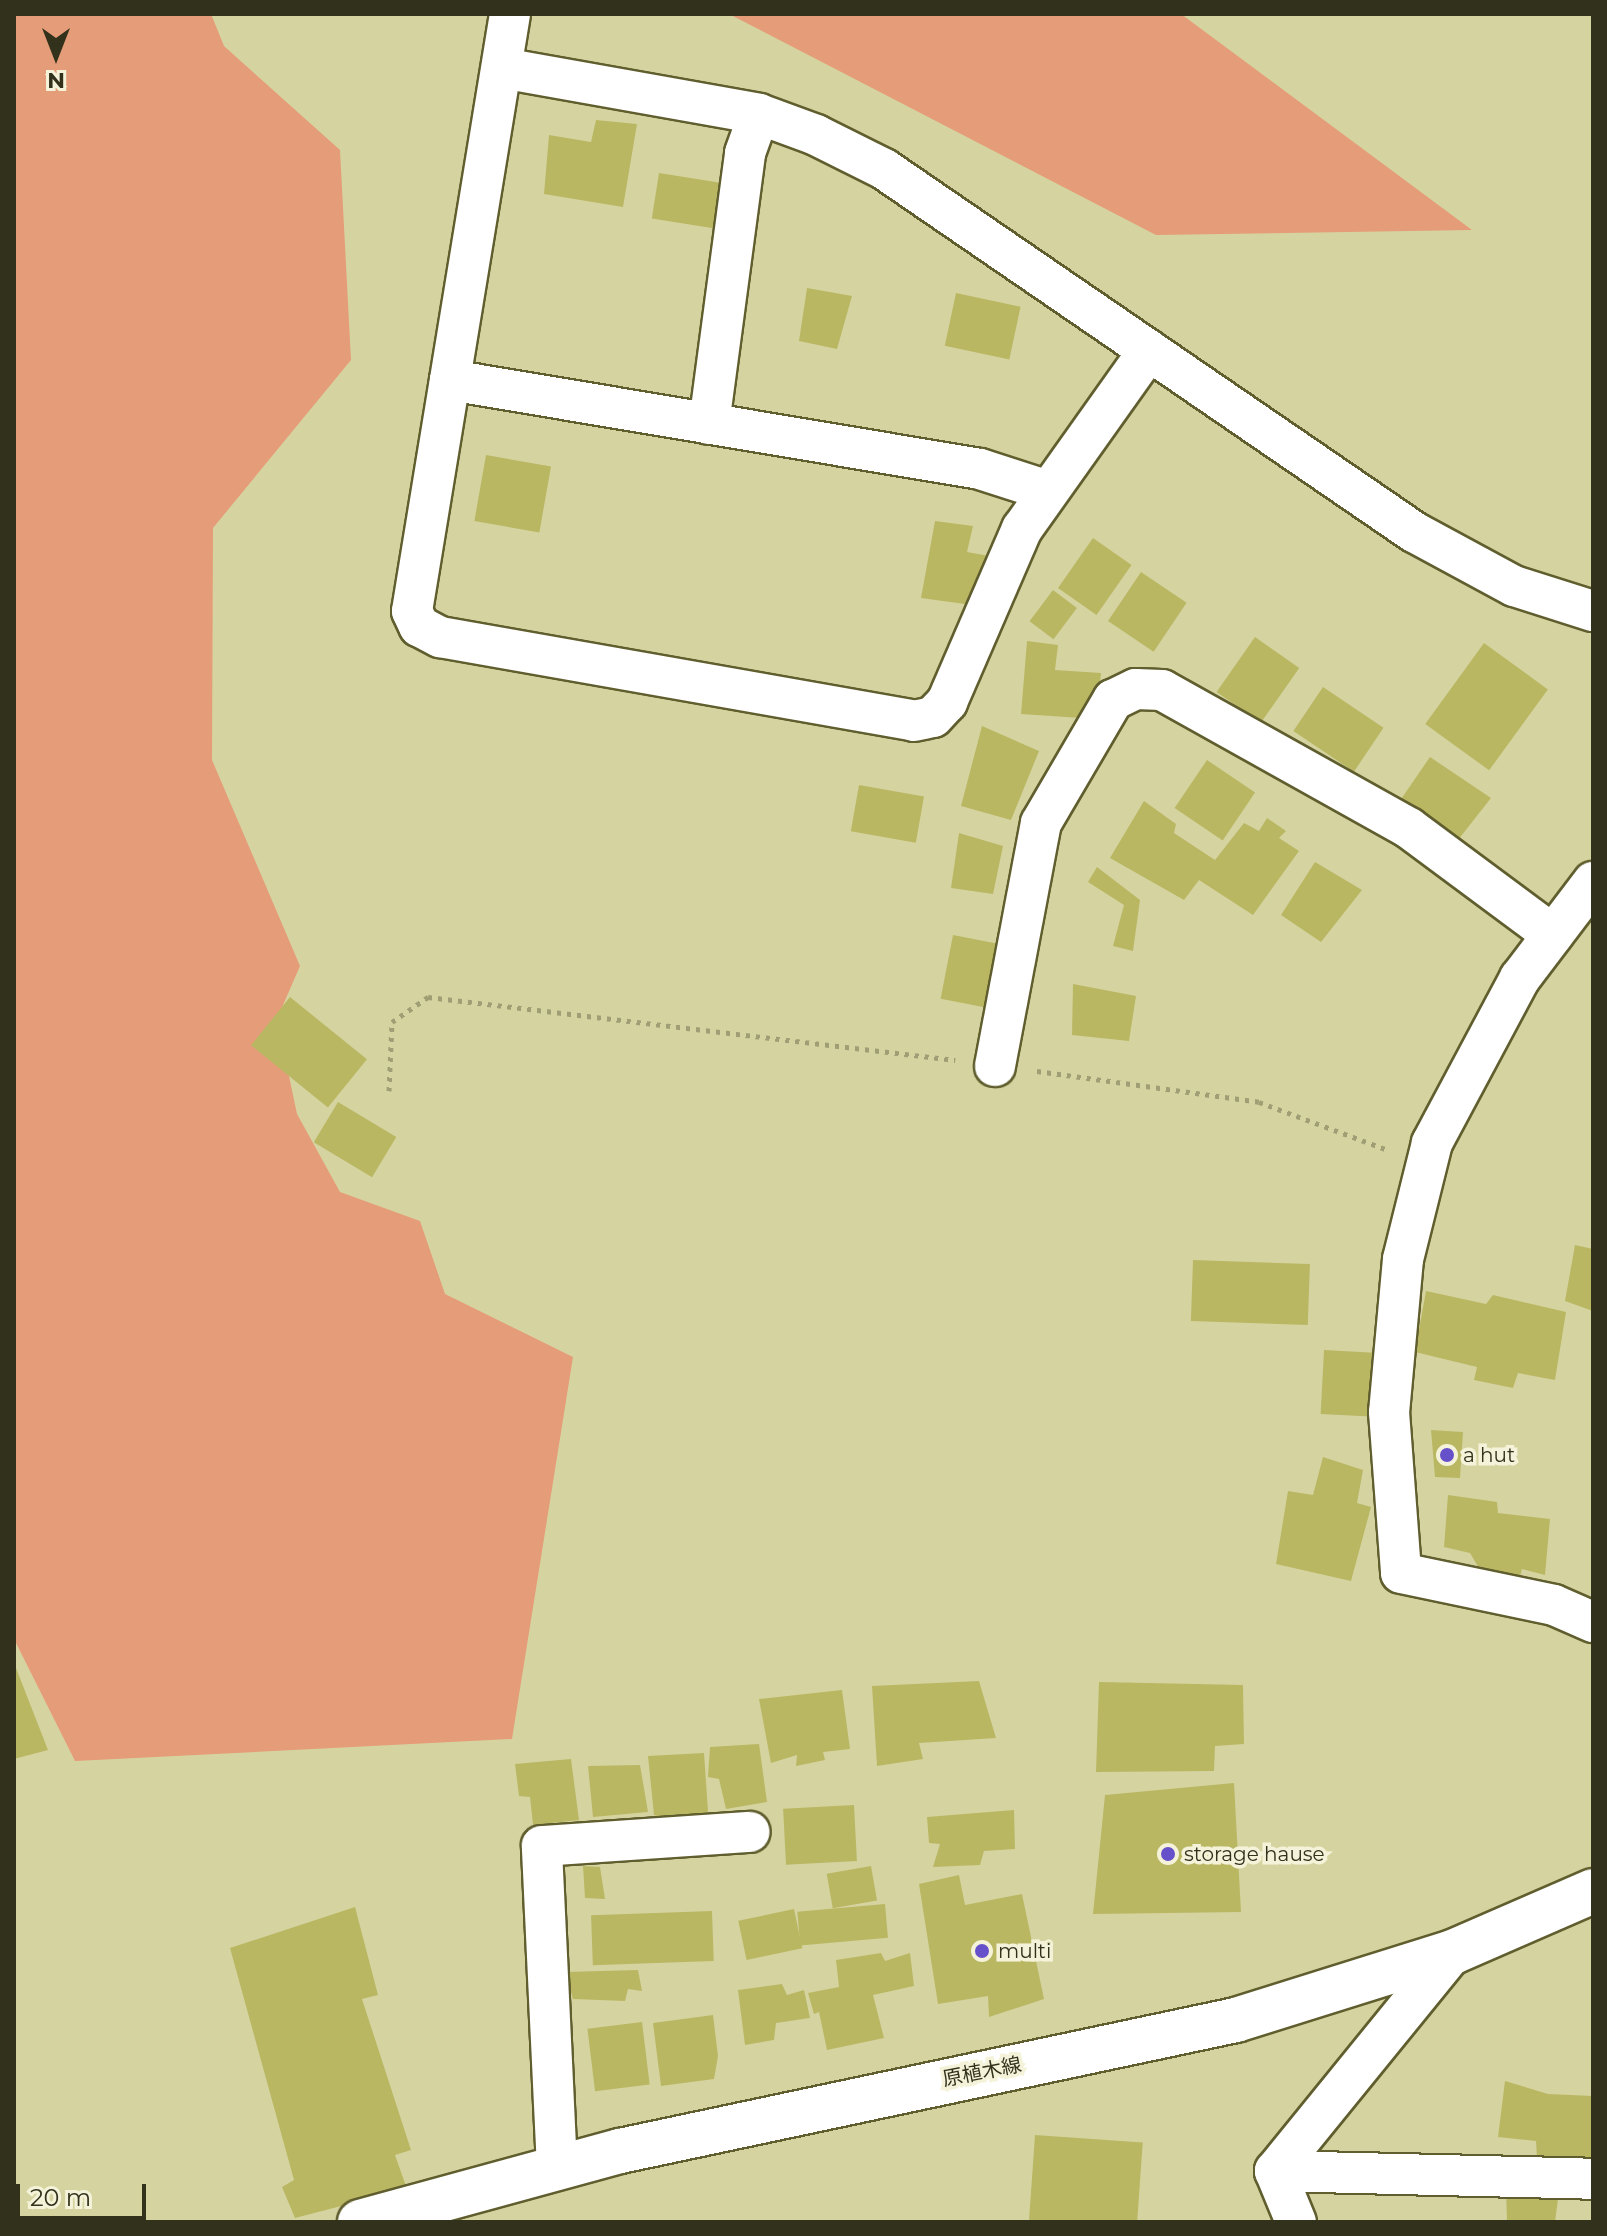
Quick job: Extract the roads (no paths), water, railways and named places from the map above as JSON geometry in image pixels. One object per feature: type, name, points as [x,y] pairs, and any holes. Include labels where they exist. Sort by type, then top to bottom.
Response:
[{"type":"main road","name":"原植木線","points":[[360,2222],[557,2168],[935,2081],[1236,2020],[1453,1952],[1593,1891]]},
{"type":"street","points":[[510,14],[412,611],[419,626],[440,637],[914,721],[933,717],[947,702],[1022,529],[1045,490],[1149,350]]},
{"type":"street","points":[[502,68],[759,114],[884,169],[1474,568],[1593,611]]},
{"type":"street","points":[[709,424],[745,153],[759,114]]},
{"type":"street","points":[[450,380],[980,469],[1045,490]]},
{"type":"street","points":[[995,1066],[1041,823],[1113,700],[1136,689],[1162,690],[1409,828],[1553,935]]},
{"type":"street","points":[[1593,882],[1520,978],[1432,1143],[1403,1259],[1389,1412],[1401,1573],[1554,1605],[1593,1622]]},
{"type":"street","points":[[557,2168],[542,1846],[750,1832]]},
{"type":"street","points":[[1275,2171],[1453,1952]]},
{"type":"street","points":[[1275,2171],[1593,2179]]},
{"type":"street","points":[[1275,2171],[1296,2222]]},
{"type":"place","name":"a hut","points":[[1447,1455]]},
{"type":"place","name":"storage hause","points":[[1168,1854]]},
{"type":"place","name":"multi","points":[[982,1951]]}]
